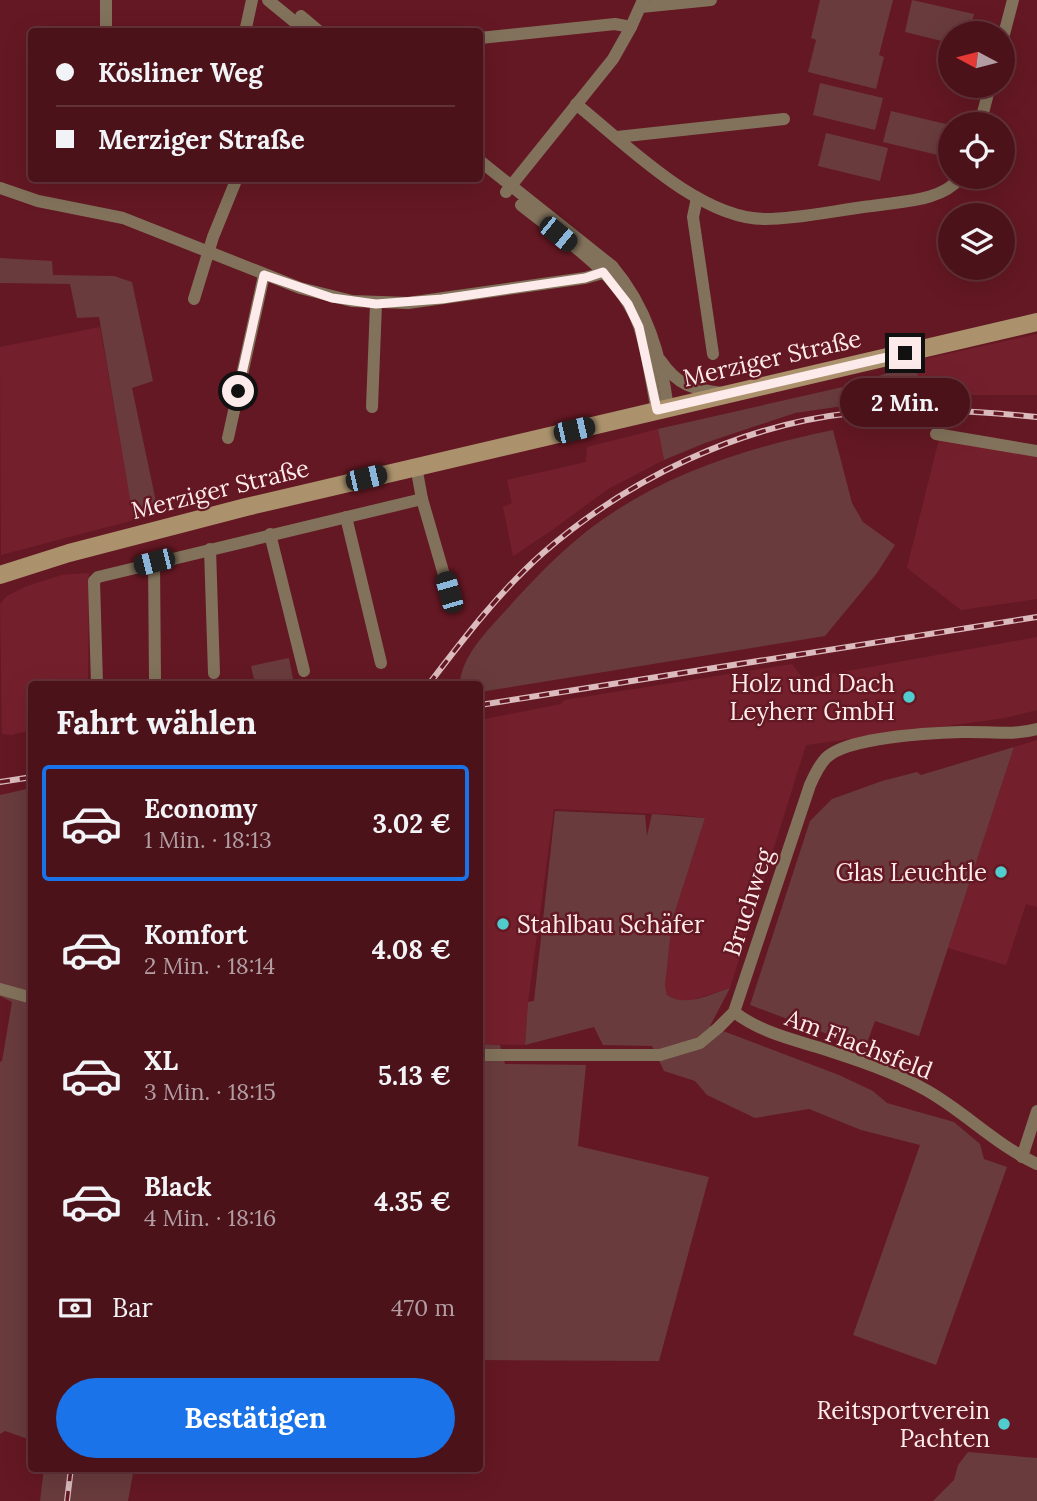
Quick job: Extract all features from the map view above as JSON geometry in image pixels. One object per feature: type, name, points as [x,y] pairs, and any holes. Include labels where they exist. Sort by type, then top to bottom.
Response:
[{"type":"main road","name":"Merziger Straße","points":[[60,555],[167,526],[416,466],[1037,322]]},
{"type":"main road","points":[[0,575],[60,555]]},
{"type":"main road","points":[[0,591],[60,555]]},
{"type":"street","points":[[106,0],[106,28]]},
{"type":"street","points":[[246,28],[252,0]]},
{"type":"street","points":[[268,0],[302,28]]},
{"type":"street","points":[[281,0],[315,28]]},
{"type":"street","points":[[508,189],[613,59],[642,3],[711,0]]},
{"type":"street","points":[[1007,21],[1013,0]]},
{"type":"street","points":[[483,38],[615,24],[631,27]]},
{"type":"street","points":[[576,104],[680,188],[724,212],[764,219],[788,217],[931,197],[946,189]]},
{"type":"street","points":[[617,137],[784,119]]},
{"type":"street","points":[[483,164],[508,189],[608,269],[637,300],[659,357],[663,409]]},
{"type":"street","points":[[483,174],[508,189]]},
{"type":"street","points":[[194,299],[208,252],[235,182]]},
{"type":"street","points":[[0,188],[38,201],[122,218],[264,275],[332,298],[376,304],[442,299],[585,278],[608,269]]},
{"type":"street","points":[[697,198],[693,217],[713,354]]},
{"type":"street","points":[[608,269],[639,327],[663,409]]},
{"type":"street","points":[[228,438],[264,275]]},
{"type":"street","points":[[372,407],[376,304]]},
{"type":"street","points":[[659,357],[679,382],[702,390],[728,394]]},
{"type":"street","points":[[936,434],[1037,451]]},
{"type":"street","points":[[416,466],[422,499],[449,592]]},
{"type":"street","points":[[97,681],[94,581],[98,576],[422,499]]},
{"type":"street","points":[[346,517],[381,663]]},
{"type":"street","points":[[270,534],[304,671]]},
{"type":"street","points":[[210,549],[214,673]]},
{"type":"street","points":[[154,562],[155,679]]},
{"type":"street","name":"Bruchweg","points":[[483,1055],[660,1055],[700,1043],[734,1012],[810,785],[826,758],[840,748],[859,742],[962,732],[1013,734],[1037,729]]},
{"type":"street","points":[[0,989],[28,997]]},
{"type":"street","name":"Am Flachsfeld","points":[[734,1012],[760,1029],[857,1060],[926,1090],[1010,1151],[1037,1164]]},
{"type":"street","points":[[1022,1157],[1037,1111]]},
{"type":"shaded area","points":[[820,0],[893,0],[879,55],[884,57],[876,89],[808,72],[816,40],[811,38]]},
{"type":"shaded area","points":[[912,0],[974,14],[972,21],[938,21],[938,40],[905,32]]},
{"type":"shaded area","points":[[820,83],[883,98],[875,130],[813,115]]},
{"type":"shaded area","points":[[891,111],[938,122],[938,155],[883,142]]},
{"type":"shaded area","points":[[826,133],[888,148],[880,181],[818,166]]},
{"type":"shaded area","points":[[0,258],[52,261],[53,275],[114,276],[132,282],[153,381],[132,388],[158,511],[133,516],[99,317],[77,318],[70,284],[0,283]]},
{"type":"shaded area","points":[[100,327],[134,520],[1,555],[0,347]]},
{"type":"shaded area","points":[[1037,334],[1037,395],[920,395],[915,361]]},
{"type":"shaded area","points":[[916,363],[920,395],[795,413],[705,443],[664,460],[658,429],[856,384]]},
{"type":"shaded area","points":[[658,429],[664,460],[608,489],[513,556],[503,507],[512,503],[507,480],[586,462],[587,447]]},
{"type":"shaded area","points":[[833,430],[852,503],[863,522],[895,545],[877,573],[825,636],[483,692],[483,681],[461,681],[465,663],[492,625],[556,558],[587,531],[615,511],[674,479],[736,455]]},
{"type":"shaded area","points":[[939,439],[991,446],[1037,457],[1037,599],[961,610],[907,568]]},
{"type":"shaded area","points":[[89,573],[88,681],[28,681],[28,731],[12,735],[2,734],[0,604],[7,596],[27,586],[62,575]]},
{"type":"shaded area","points":[[1037,637],[1037,710],[1005,718],[806,745],[730,988],[685,1002],[667,995],[665,986],[672,921],[705,818],[554,809],[528,1002],[525,1045],[483,1044],[483,719],[561,704],[564,700],[792,664],[803,679]]},
{"type":"shaded area","points":[[289,658],[293,681],[254,681],[251,666]]},
{"type":"shaded area","name":"Glas Leuchtle","points":[[1037,740],[1037,907],[1026,904],[1006,965],[948,948],[1014,747]]},
{"type":"shaded area","points":[[1014,747],[919,1036],[875,1021],[865,1048],[750,1005],[810,821],[832,799],[882,781],[917,772],[921,775]]},
{"type":"shaded area","points":[[28,789],[28,1439],[5,1431],[0,1434],[0,1062],[12,1002],[0,996],[0,795]]},
{"type":"shaded area","points":[[555,811],[645,815],[647,836],[652,814],[705,818],[672,921],[665,986],[667,995],[674,999],[690,1000],[730,988],[710,1026],[839,1075],[873,1091],[887,1103],[954,1122],[980,1144],[984,1159],[1007,1167],[936,1365],[853,1335],[920,1145],[861,1130],[809,1109],[755,1118],[707,1095],[695,1081],[664,1071],[652,1046],[603,1045],[594,1027],[525,1045],[528,1002],[534,1001]]},
{"type":"shaded area","points":[[483,1044],[500,1045],[505,1064],[586,1065],[578,1146],[709,1177],[659,1361],[483,1360]]},
{"type":"shaded area","points":[[968,1452],[1037,1458],[1037,1501],[933,1501],[954,1480],[958,1465]]},
{"type":"shaded area","points":[[44,1472],[133,1472],[128,1501],[40,1501]]},
{"type":"railway","points":[[431,681],[497,599],[543,553],[611,502],[687,460],[768,430],[810,419],[852,413],[945,410],[1037,417]]},
{"type":"railway","points":[[483,705],[1037,617]]},
{"type":"railway","points":[[0,782],[28,778]]},
{"type":"railway","points":[[67,1501],[71,1472]]},
{"type":"place","name":"Holz und Dach Leyherr GmbH","points":[[909,697]]},
{"type":"place","name":"Glas Leuchtle","points":[[1001,872]]},
{"type":"place","name":"Stahlbau Schäfer","points":[[503,924]]},
{"type":"place","name":"Reitsportverein Pachten","points":[[1004,1424]]},
{"type":"route","points":[[238,391],[264,275],[332,298],[376,304],[442,299],[585,278],[603,272],[628,304],[639,327],[657,410],[905,353]]}]
